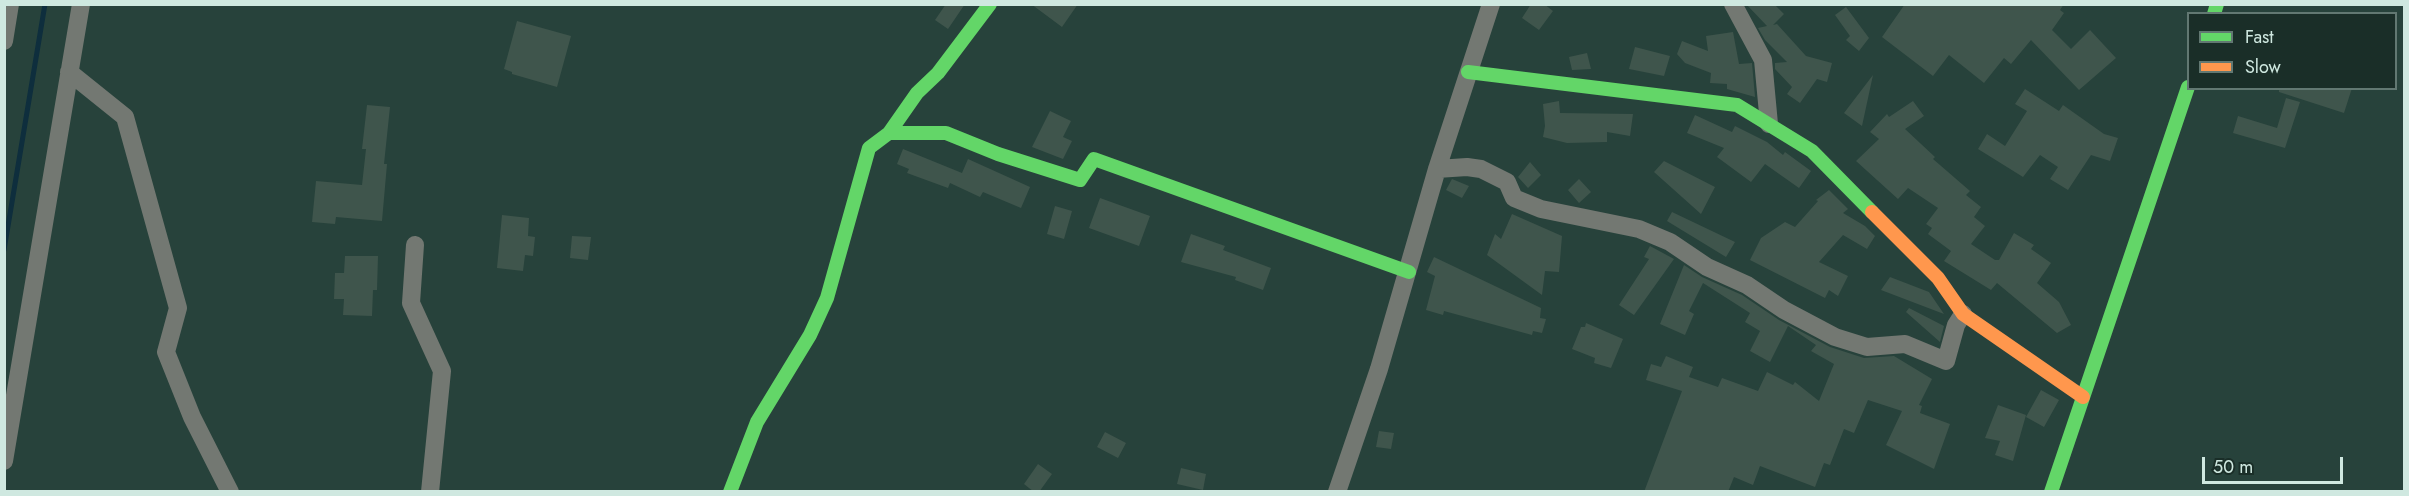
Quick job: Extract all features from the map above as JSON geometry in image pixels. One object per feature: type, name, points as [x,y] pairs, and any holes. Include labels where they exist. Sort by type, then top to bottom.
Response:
[{"type":"street","points":[[4,41],[10,4]]},
{"type":"street","points":[[4,461],[81,4]]},
{"type":"street","points":[[730,492],[757,422],[810,335],[827,298],[838,266],[847,221],[869,148],[889,133],[916,93],[938,73],[990,4]]},
{"type":"street","points":[[1337,492],[1379,369],[1437,169],[1491,4]]},
{"type":"street","points":[[1733,4],[1763,60],[1769,124]]},
{"type":"street","points":[[69,72],[125,117],[178,308],[166,352],[192,417],[230,492]]},
{"type":"street","points":[[1468,72],[1737,105],[1812,151],[1938,278],[1963,314],[2083,397]]},
{"type":"street","points":[[2051,492],[2187,90]]},
{"type":"street","points":[[889,133],[946,133],[998,154],[1080,180],[1094,159],[1243,215],[1409,272]]},
{"type":"street","points":[[1437,169],[1467,167],[1481,169],[1507,182],[1514,198],[1541,209],[1639,229],[1670,242],[1707,267],[1747,285],[1784,310],[1835,338],[1867,347],[1905,344],[1946,361],[1956,325],[1963,314]]},
{"type":"street","points":[[415,245],[411,303],[441,371],[430,492]]},
{"type":"building","points":[[946,4],[965,4],[948,29],[935,20]]},
{"type":"building","points":[[1031,4],[1078,4],[1062,27]]},
{"type":"building","points":[[1531,4],[1544,4],[1553,11],[1539,30],[1522,18]]},
{"type":"building","points":[[1746,4],[1774,4],[1784,14],[1773,25],[1777,24],[1806,56],[1832,63],[1827,82],[1817,79],[1800,103],[1787,94],[1792,87],[1775,69],[1775,63],[1787,62],[1765,40],[1758,28],[1767,26]]},
{"type":"building","points":[[1905,4],[2064,4],[2060,10],[2064,13],[2052,30],[2071,49],[2090,30],[2116,58],[2079,90],[2031,40],[2011,64],[2004,58],[1984,83],[1949,55],[1933,76],[1882,37]]},
{"type":"building","points":[[1846,7],[1869,38],[1859,51],[1846,40],[1850,36],[1835,15]]},
{"type":"building","points":[[517,21],[571,36],[557,87],[512,74],[504,69]]},
{"type":"building","points":[[1733,32],[1739,64],[1752,63],[1755,97],[1727,89],[1727,84],[1710,83],[1711,73],[1685,63],[1677,54],[1682,41],[1708,51],[1706,36]]},
{"type":"building","points":[[1635,47],[1670,56],[1664,76],[1629,69]]},
{"type":"building","points":[[1587,53],[1591,69],[1572,70],[1569,57]]},
{"type":"building","points":[[1873,75],[1862,126],[1844,113]]},
{"type":"building","points":[[2025,89],[2059,111],[2063,105],[2104,134],[2118,138],[2110,161],[2091,155],[2068,190],[2050,179],[2058,167],[2040,155],[2023,177],[1978,149],[1987,134],[2005,146],[2027,111],[2015,104]]},
{"type":"building","points":[[2279,90],[2351,90],[2344,113],[2279,92]]},
{"type":"building","points":[[2286,98],[2300,102],[2285,148],[2233,133],[2238,116],[2277,128]]},
{"type":"building","points":[[1559,101],[1560,113],[1633,114],[1630,136],[1607,132],[1607,142],[1567,143],[1543,137],[1545,126],[1543,104]]},
{"type":"building","points":[[1913,101],[1924,116],[1905,129],[1935,157],[1933,159],[1970,191],[1966,195],[1981,207],[1974,217],[1985,226],[1971,244],[1995,260],[1999,260],[2014,233],[2034,245],[2031,249],[2051,263],[2037,283],[2059,302],[2071,325],[2057,333],[1997,283],[1991,290],[1944,261],[1951,251],[1928,234],[1932,228],[1926,224],[1938,208],[1908,188],[1898,199],[1856,161],[1879,139],[1870,132],[1887,114],[1889,117]]},
{"type":"building","points":[[367,105],[390,107],[384,164],[387,164],[382,221],[336,217],[335,224],[312,222],[316,181],[362,185],[366,149],[362,149]]},
{"type":"building","points":[[1050,111],[1071,121],[1063,137],[1072,141],[1063,159],[1032,147]]},
{"type":"building","points":[[1695,115],[1732,132],[1735,126],[1767,142],[1783,155],[1785,152],[1811,171],[1799,188],[1765,164],[1751,182],[1717,157],[1724,148],[1687,133]]},
{"type":"building","points":[[903,149],[962,173],[968,159],[1030,187],[1021,208],[983,192],[980,197],[950,183],[948,188],[907,173],[909,169],[897,164]]},
{"type":"building","points":[[1664,161],[1715,187],[1701,214],[1654,172]]},
{"type":"building","points":[[1530,162],[1541,175],[1528,188],[1518,177]]},
{"type":"building","points":[[1452,179],[1469,186],[1462,198],[1446,190]]},
{"type":"building","points":[[1579,179],[1591,192],[1579,203],[1568,190]]},
{"type":"building","points":[[1829,190],[1848,209],[1843,213],[1865,226],[1875,236],[1867,249],[1843,235],[1819,262],[1848,276],[1838,296],[1829,290],[1825,298],[1750,260],[1761,238],[1785,222],[1795,227],[1818,201],[1816,200]]},
{"type":"building","points":[[1100,198],[1150,216],[1139,246],[1089,228]]},
{"type":"building","points":[[1055,206],[1072,211],[1064,239],[1047,234]]},
{"type":"building","points":[[1672,212],[1735,242],[1726,257],[1667,221]]},
{"type":"building","points":[[1512,214],[1562,236],[1559,272],[1545,271],[1542,295],[1487,255],[1495,234],[1501,239]]},
{"type":"building","points":[[502,215],[529,218],[528,236],[535,237],[533,256],[525,255],[523,271],[497,268]]},
{"type":"building","points":[[1191,234],[1225,246],[1223,250],[1271,268],[1263,290],[1235,280],[1236,277],[1181,262]]},
{"type":"building","points":[[572,236],[591,237],[588,260],[570,258]]},
{"type":"building","points":[[1650,246],[1674,259],[1634,315],[1619,305],[1649,259],[1644,257]]},
{"type":"building","points":[[345,256],[378,256],[377,290],[373,290],[372,316],[343,315],[344,299],[334,299],[335,273],[344,273]]},
{"type":"building","points":[[1434,257],[1541,308],[1540,318],[1546,319],[1542,333],[1533,331],[1532,335],[1444,311],[1443,315],[1426,310],[1435,276],[1427,272]]},
{"type":"building","points":[[1684,265],[1702,277],[1742,295],[1779,320],[1830,347],[1864,358],[1894,356],[1932,379],[1919,405],[1922,406],[1920,413],[1950,424],[1934,469],[1886,445],[1902,411],[1868,400],[1854,433],[1844,429],[1830,465],[1824,463],[1815,487],[1760,466],[1753,485],[1734,477],[1728,492],[1644,492],[1682,391],[1646,380],[1651,364],[1661,367],[1666,356],[1693,367],[1689,377],[1718,387],[1722,378],[1758,391],[1767,372],[1793,385],[1795,382],[1819,401],[1834,364],[1811,351],[1816,345],[1788,326],[1770,362],[1750,351],[1760,331],[1745,322],[1750,313],[1703,283],[1689,311],[1694,314],[1685,335],[1660,324]]},
{"type":"building","points":[[1890,277],[1929,292],[1944,314],[1881,290]]},
{"type":"building","points":[[1909,308],[1944,326],[1940,342],[1906,312]]},
{"type":"building","points":[[1586,323],[1623,339],[1611,368],[1594,363],[1595,358],[1572,349],[1581,327],[1585,327]]},
{"type":"building","points":[[2041,390],[2059,400],[2044,427],[2026,417]]},
{"type":"building","points":[[1998,405],[2026,415],[2013,461],[1995,455],[2000,441],[1985,438]]},
{"type":"building","points":[[1379,431],[1394,433],[1391,449],[1376,447]]},
{"type":"building","points":[[1105,432],[1126,443],[1118,458],[1097,447]]},
{"type":"building","points":[[1038,464],[1052,474],[1039,492],[1034,492],[1024,484]]},
{"type":"building","points":[[1181,468],[1206,474],[1203,490],[1177,484]]},
{"type":"waterway","points":[[4,250],[45,4]]},
{"type":"traffic: fast","points":[[730,492],[757,422],[810,335],[827,298],[869,148],[889,133],[917,93],[938,73],[990,4]]},
{"type":"traffic: fast","points":[[2215,12],[2217,4]]},
{"type":"traffic: fast","points":[[1468,72],[1737,105],[1812,151],[1872,212]]},
{"type":"traffic: fast","points":[[2051,492],[2187,90]]},
{"type":"traffic: fast","points":[[889,133],[946,133],[998,154],[1080,180],[1094,159],[1409,272]]},
{"type":"traffic: slow","points":[[1872,212],[1938,278],[1963,314],[2083,397]]}]
